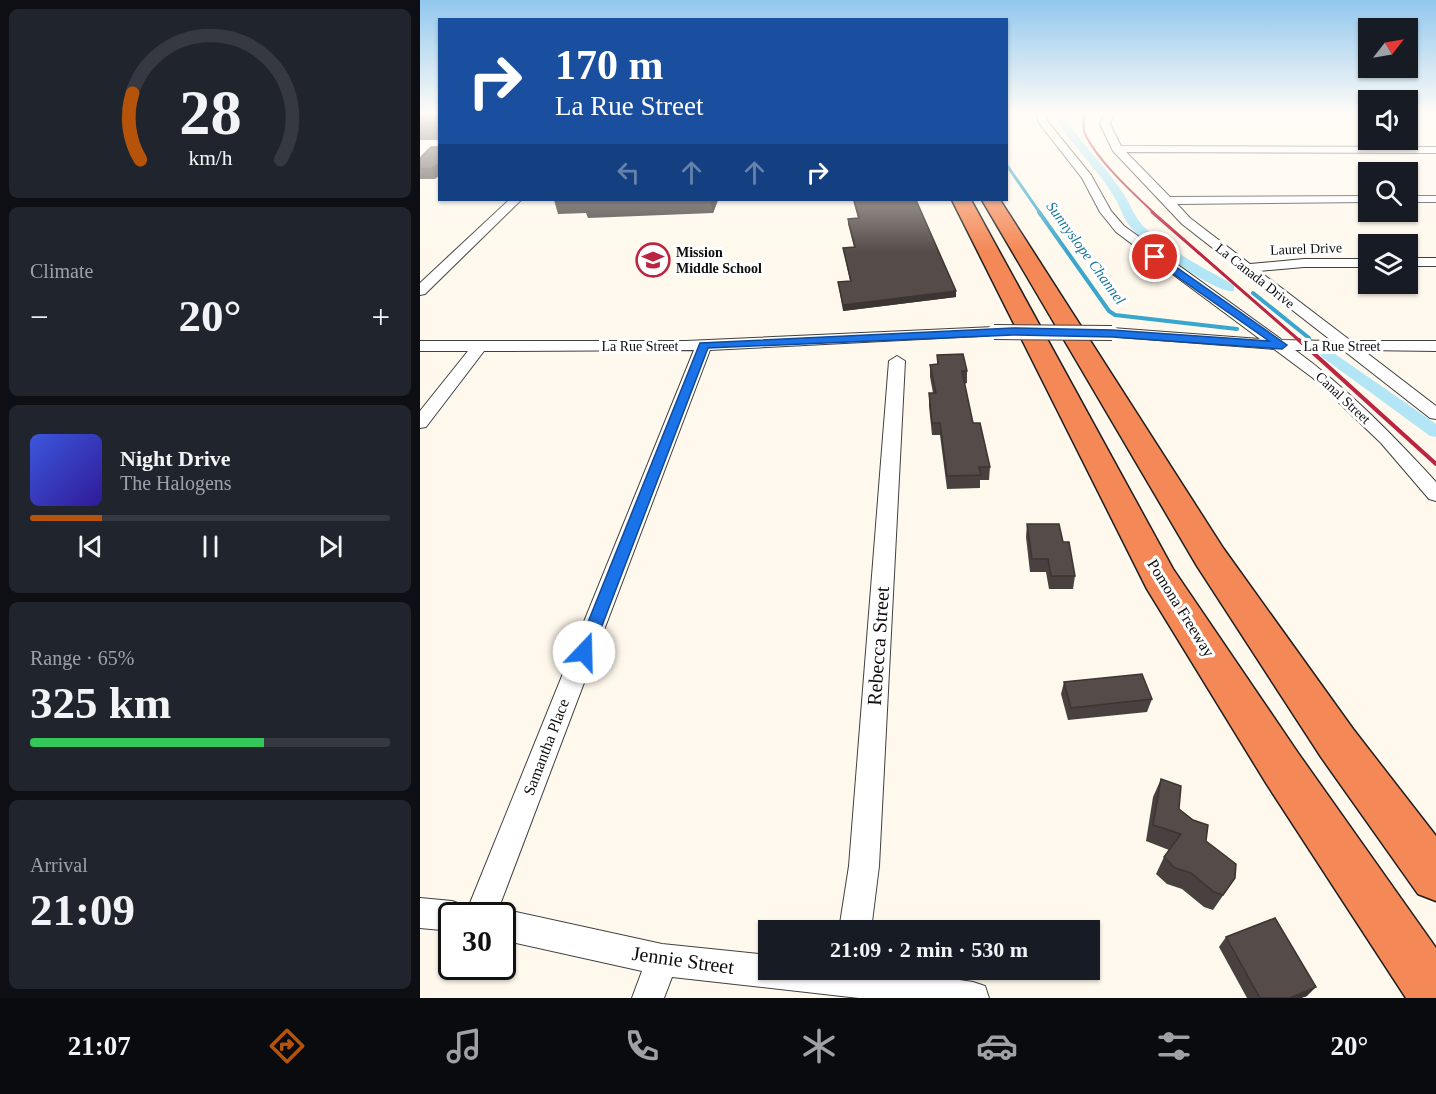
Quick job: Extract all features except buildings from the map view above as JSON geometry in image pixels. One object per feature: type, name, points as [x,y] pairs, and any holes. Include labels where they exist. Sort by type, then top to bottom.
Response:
[{"type":"highway","name":"Pomona Freeway","points":[[962,201],[1160,579],[1282,768],[1436,995]]},
{"type":"highway","points":[[992,201],[1210,557],[1337,743],[1436,876]]},
{"type":"street","name":"Canal Street","points":[[1073,160],[1087,177],[1106,212],[1120,229],[1282,345],[1349,402],[1436,494]]},
{"type":"street","name":"La Canada Drive","points":[[1127,160],[1165,201],[1246,268],[1436,414]]},
{"type":"street","points":[[1165,201],[1358,199]]},
{"type":"street","points":[[1418,199],[1436,199]]},
{"type":"street","points":[[420,291],[514,201]]},
{"type":"street","points":[[1418,262],[1436,262]]},
{"type":"street","name":"Laurel Drive","points":[[1246,268],[1293,263],[1358,263]]},
{"type":"street","name":"La Rue Street","points":[[420,346],[704,345],[994,332],[1112,333],[1282,345],[1436,346]]},
{"type":"street","name":"Samantha Place","points":[[486,902],[704,345]]},
{"type":"street","points":[[420,423],[480,346]]},
{"type":"street","name":"Rebecca Street","points":[[856,920],[864,866],[897,360]]},
{"type":"street","points":[[420,913],[438,915]]},
{"type":"street","name":"Jennie Street","points":[[516,927],[662,960],[758,968]]},
{"type":"street","points":[[648,998],[662,960]]},
{"type":"street","name":"Jennie Street","points":[[875,980],[973,998]]},
{"type":"waterway","points":[[1091,160],[1119,195],[1125,212],[1141,231],[1183,261],[1229,288]]},
{"type":"waterway","name":"Sunnyslope Channel","points":[[1008,167],[1040,213]]},
{"type":"waterway","name":"Sunnyslope Channel","points":[[1039,212],[1109,311],[1115,315],[1237,329]]},
{"type":"waterway","points":[[1253,293],[1309,338]]},
{"type":"waterway","points":[[1328,354],[1436,432]]},
{"type":"railway","points":[[1102,160],[1154,213]]},
{"type":"railway","points":[[1152,212],[1301,342]]},
{"type":"railway","points":[[1299,340],[1436,464]]},
{"type":"place","name":"Mission Middle School","points":[[653,260]]},
{"type":"route","points":[[584,652],[704,345],[994,332],[1112,333],[1282,345],[1155,257]]}]
